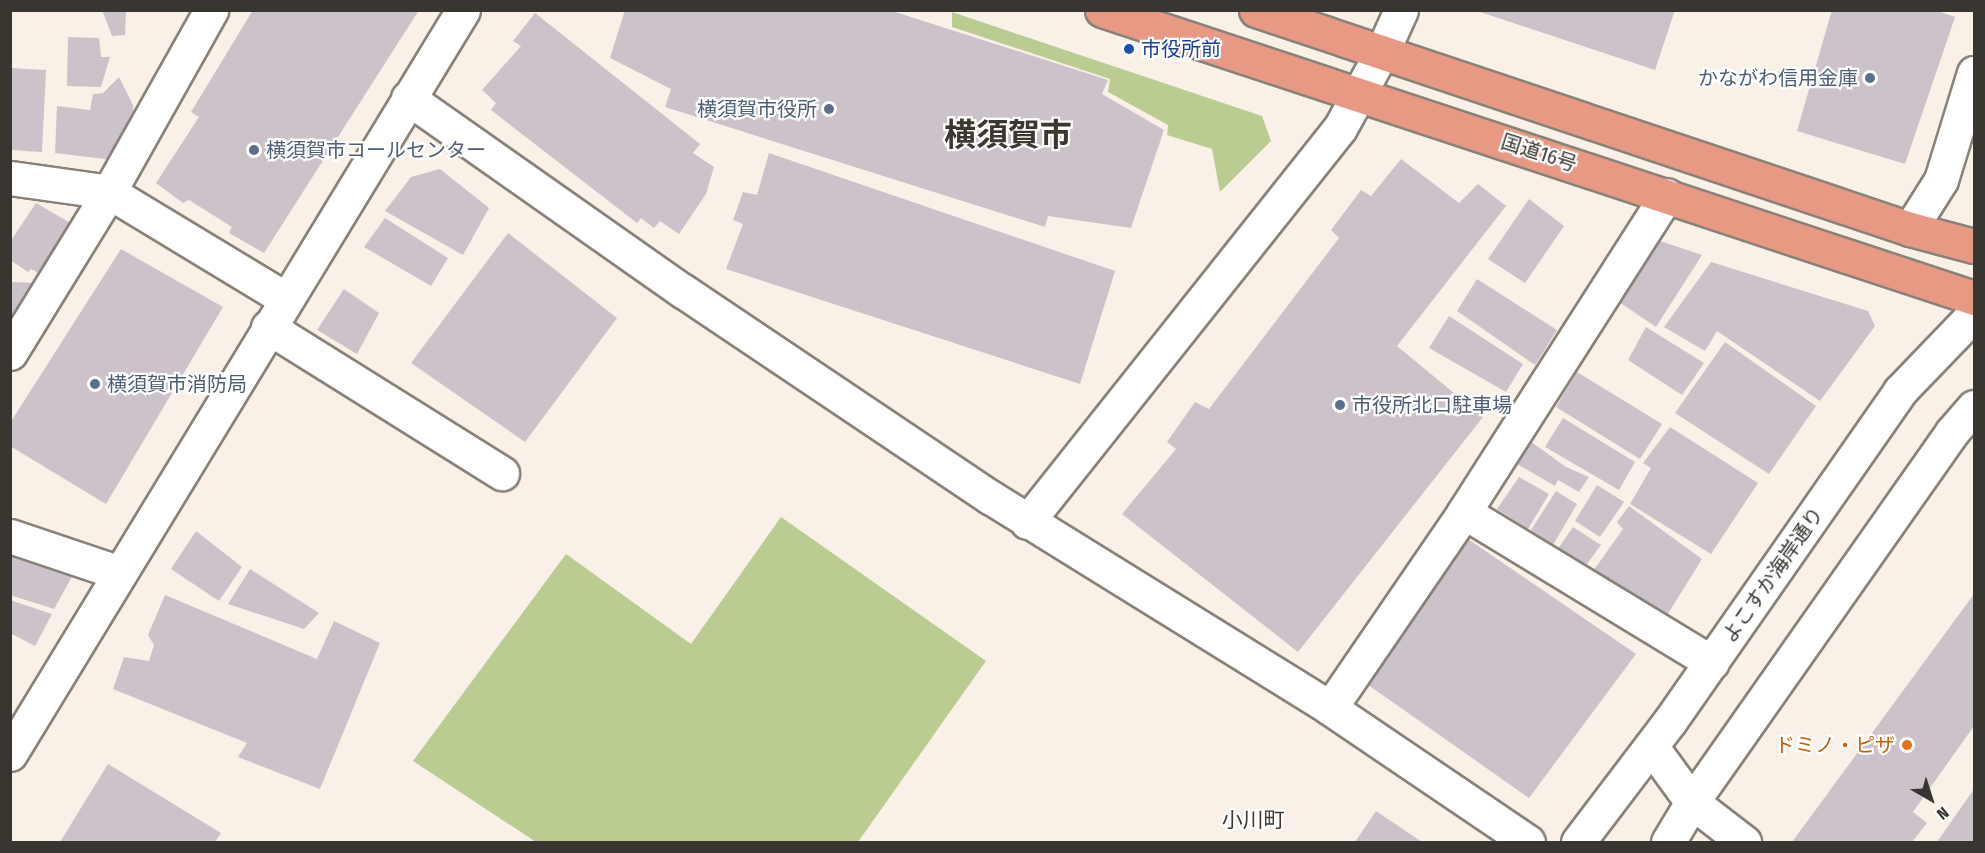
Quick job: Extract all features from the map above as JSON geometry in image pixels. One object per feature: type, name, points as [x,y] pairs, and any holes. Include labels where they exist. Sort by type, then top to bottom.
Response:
[{"type":"highway","name":"国道16号","points":[[1102,10],[1974,298]]},
{"type":"highway","points":[[1256,10],[1383,50],[1910,229],[1974,246]]},
{"type":"street","points":[[10,353],[109,192],[211,10]]},
{"type":"street","points":[[10,754],[463,10]]},
{"type":"street","points":[[1027,522],[1340,128],[1383,50],[1401,10]]},
{"type":"street","points":[[1910,229],[1941,180],[1974,73]]},
{"type":"street","points":[[408,98],[683,291],[1027,522],[1330,708],[1528,843]]},
{"type":"street","points":[[10,178],[109,192],[286,299]]},
{"type":"street","points":[[1330,708],[1464,512],[1667,195]]},
{"type":"street","name":"よこすか海岸通り","points":[[1578,843],[1712,663],[1899,392],[1974,314]]},
{"type":"street","points":[[268,327],[502,473]]},
{"type":"street","points":[[1668,842],[1692,802],[1952,432],[1974,407]]},
{"type":"street","points":[[1464,512],[1712,663]]},
{"type":"street","points":[[10,536],[120,573]]},
{"type":"street","points":[[1651,746],[1692,802],[1744,843]]},
{"type":"green space","points":[[952,12],[1262,116],[1271,141],[1220,192],[1212,149],[1167,135],[1168,125],[1108,92],[1110,79],[952,27]]},
{"type":"green space","points":[[781,517],[986,661],[858,842],[536,842],[413,761],[566,554],[691,644]]},
{"type":"building","points":[[102,10],[126,10],[125,35],[112,36]]},
{"type":"building","name":"横須賀市コールセンター","points":[[253,10],[419,10],[264,253],[229,233],[232,227],[189,200],[183,203],[156,183],[199,117],[191,112]]},
{"type":"building","points":[[625,10],[889,10],[1108,80],[1102,94],[1164,130],[1131,228],[1048,216],[1045,227],[665,107],[671,89],[610,58]]},
{"type":"building","points":[[1474,10],[1675,10],[1655,70]]},
{"type":"building","points":[[1832,10],[1935,10],[1955,17],[1905,164],[1797,131]]},
{"type":"building","points":[[535,13],[700,144],[693,153],[714,167],[706,194],[679,234],[660,221],[654,228],[641,218],[637,223],[491,110],[496,103],[482,90],[521,46],[513,41]]},
{"type":"building","points":[[68,37],[99,38],[101,57],[110,57],[101,87],[67,86]]},
{"type":"building","points":[[10,68],[46,70],[42,152],[10,150]]},
{"type":"building","points":[[119,77],[133,105],[134,123],[113,160],[55,153],[57,106],[90,110],[93,94],[103,93]]},
{"type":"building","points":[[769,153],[1115,271],[1080,384],[726,269],[743,224],[733,220],[743,192],[757,195]]},
{"type":"building","name":"市役所北口駐車場","points":[[1401,159],[1459,203],[1478,184],[1506,206],[1397,346],[1483,417],[1298,652],[1122,514],[1176,449],[1167,442],[1195,402],[1209,409],[1339,238],[1331,230],[1361,190],[1371,196]]},
{"type":"building","points":[[440,169],[489,208],[463,255],[385,211],[411,177]]},
{"type":"building","points":[[1529,199],[1564,226],[1525,283],[1488,259]]},
{"type":"building","points":[[36,203],[74,225],[44,276],[31,269],[28,272],[10,260],[10,242]]},
{"type":"building","points":[[385,218],[448,258],[431,286],[364,247]]},
{"type":"building","points":[[508,233],[617,318],[525,442],[411,363]]},
{"type":"building","points":[[1660,241],[1702,255],[1656,327],[1619,302]]},
{"type":"building","points":[[121,249],[223,307],[106,504],[10,446],[10,423]]},
{"type":"building","points":[[1711,262],[1868,311],[1875,326],[1820,401],[1717,331],[1705,351],[1664,327]]},
{"type":"building","points":[[1477,279],[1557,330],[1535,365],[1457,311]]},
{"type":"building","points":[[10,282],[36,283],[13,321],[10,321]]},
{"type":"building","points":[[344,289],[379,313],[357,354],[317,330]]},
{"type":"building","points":[[1449,316],[1523,364],[1506,392],[1429,348]]},
{"type":"building","points":[[1646,327],[1704,363],[1682,395],[1628,360]]},
{"type":"building","points":[[1725,342],[1816,406],[1769,474],[1675,413]]},
{"type":"building","points":[[1577,372],[1662,424],[1640,459],[1556,407]]},
{"type":"building","points":[[1563,418],[1635,462],[1619,490],[1545,447]]},
{"type":"building","points":[[1670,427],[1758,483],[1711,554],[1630,504],[1651,468],[1643,463]]},
{"type":"building","points":[[1530,441],[1566,467],[1589,477],[1579,492],[1558,480],[1555,486],[1517,464]]},
{"type":"building","points":[[1519,477],[1549,494],[1528,529],[1497,509]]},
{"type":"building","points":[[1597,485],[1624,502],[1600,537],[1575,521]]},
{"type":"building","points":[[1556,491],[1577,504],[1553,545],[1531,530]]},
{"type":"building","points":[[1629,506],[1702,559],[1664,620],[1591,574],[1623,529],[1617,522]]},
{"type":"building","points":[[1573,527],[1601,545],[1584,568],[1557,550]]},
{"type":"building","points":[[196,531],[242,567],[219,601],[171,569]]},
{"type":"building","points":[[1468,539],[1636,654],[1529,798],[1364,682]]},
{"type":"building","points":[[10,551],[74,573],[54,609],[10,595]]},
{"type":"building","points":[[250,569],[319,613],[304,629],[228,604]]},
{"type":"building","points":[[1974,594],[1974,726],[1913,812],[1927,823],[1912,842],[1792,842]]},
{"type":"building","points":[[165,595],[317,659],[334,621],[380,643],[320,789],[238,757],[247,743],[113,689],[124,657],[149,661],[154,645],[148,635]]},
{"type":"building","points":[[10,600],[52,614],[35,646],[10,633]]},
{"type":"building","points":[[108,764],[221,833],[215,842],[60,842]]},
{"type":"building","points":[[1974,789],[1974,842],[1937,842]]},
{"type":"building","points":[[1376,811],[1422,842],[1355,842]]},
{"type":"place","name":"市役所前","points":[[1129,49]]},
{"type":"place","name":"かながわ信用金庫","points":[[1870,78]]},
{"type":"place","name":"横須賀市役所","points":[[829,109]]},
{"type":"place","name":"横須賀市コールセンター","points":[[254,150]]},
{"type":"place","name":"横須賀市消防局","points":[[95,384]]},
{"type":"place","name":"市役所北口駐車場","points":[[1340,405]]},
{"type":"place","name":"ドミノ・ピザ","points":[[1907,745]]},
{"type":"district","name":"横須賀市","points":[[1008,135]]},
{"type":"district","name":"小川町","points":[[1253,820]]}]
